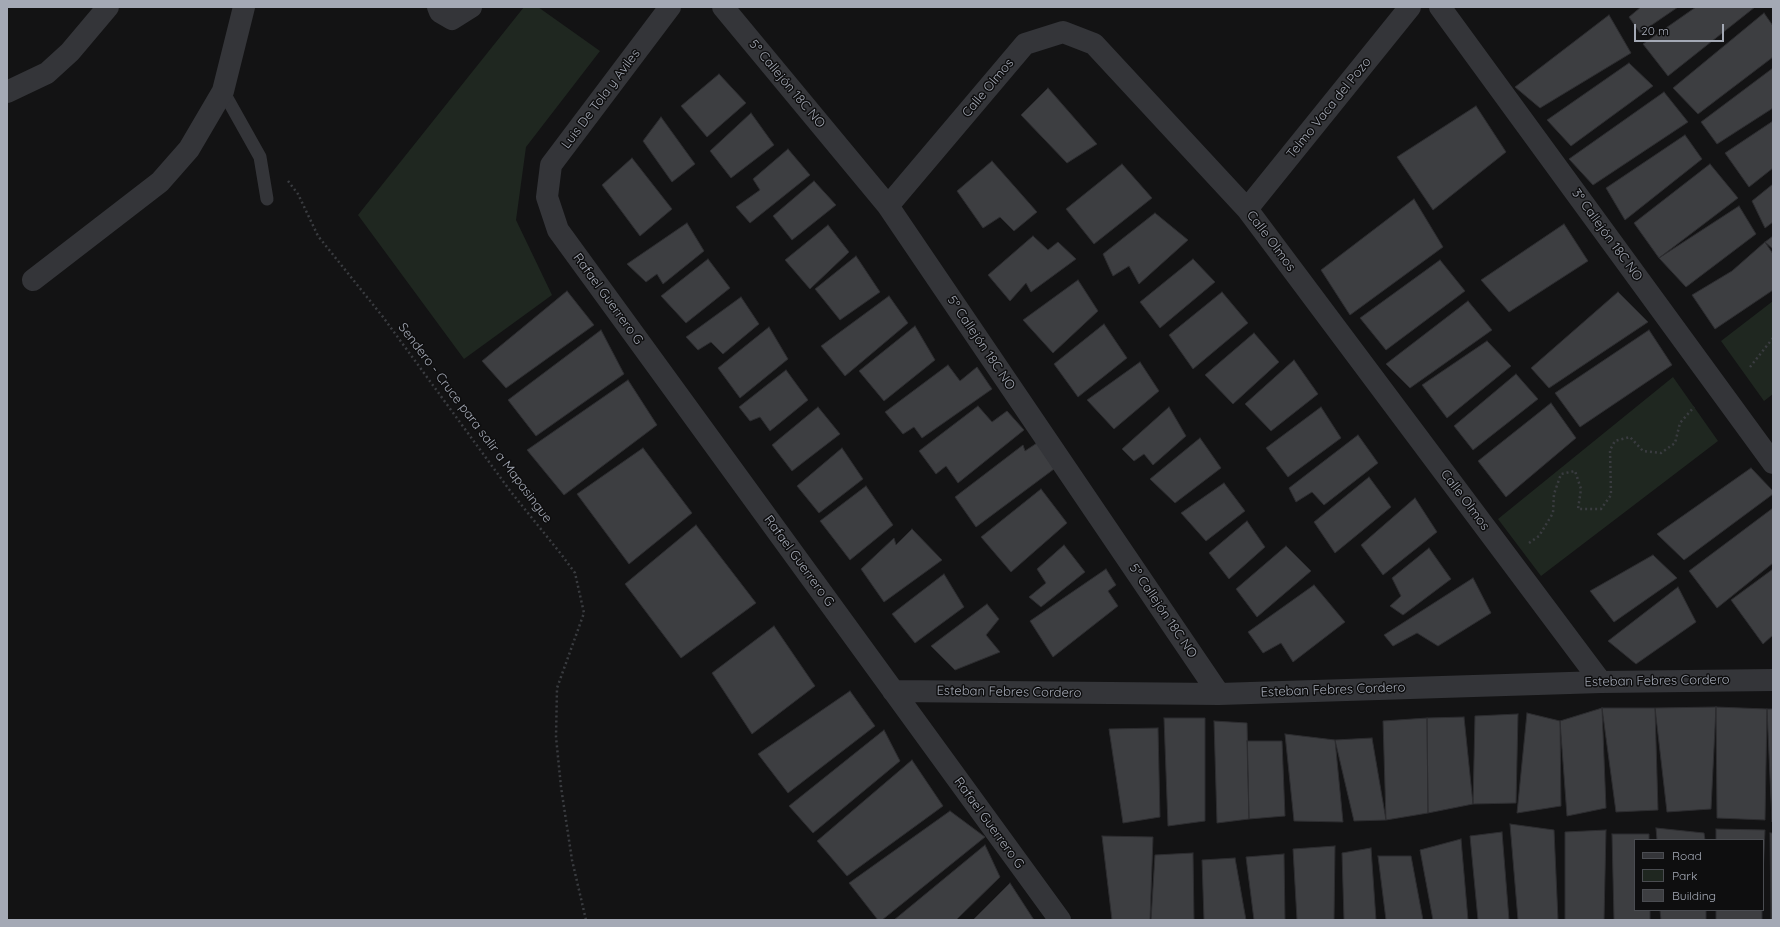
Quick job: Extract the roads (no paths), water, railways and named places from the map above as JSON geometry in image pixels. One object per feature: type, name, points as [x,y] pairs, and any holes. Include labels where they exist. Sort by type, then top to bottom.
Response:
[{"type":"street","points":[[7,92],[47,73],[70,52],[108,7]]},
{"type":"street","points":[[33,280],[160,182],[189,149],[223,91],[244,7]]},
{"type":"street","points":[[439,10],[452,20],[471,7]]},
{"type":"street","name":"Luis De Tola y Aviles","points":[[547,197],[551,165],[670,7]]},
{"type":"street","name":"5° Callejón 18C NO","points":[[723,7],[888,206],[1219,694]]},
{"type":"street","name":"Telmo Vaca del Pozo","points":[[1247,209],[1410,7]]},
{"type":"street","name":"3° Callejón 18C NO","points":[[1440,7],[1773,462]]},
{"type":"street","name":"Calle Olmos","points":[[888,206],[1025,44],[1063,32],[1094,44],[1247,209],[1601,682]]},
{"type":"street","name":"Rafael Guerrero G","points":[[547,197],[558,230],[1060,920]]},
{"type":"street","name":"Esteban Febres Cordero","points":[[893,691],[1219,694],[1601,682],[1773,680]]},
{"type":"lane","points":[[223,91],[260,156],[267,199]]}]
